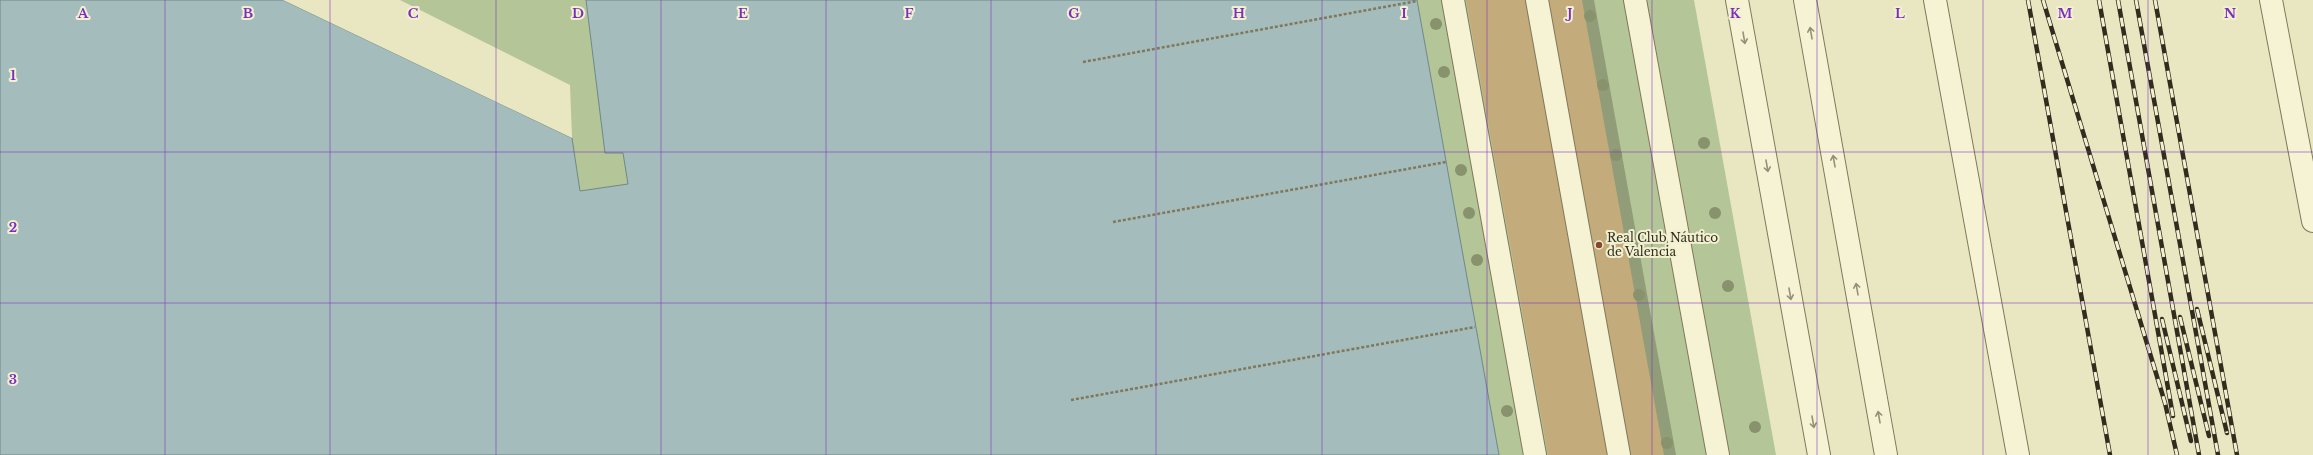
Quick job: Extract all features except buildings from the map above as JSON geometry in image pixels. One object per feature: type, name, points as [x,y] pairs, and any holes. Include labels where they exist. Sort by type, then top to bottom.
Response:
[{"type":"street","points":[[1453,0],[1535,455]]},
{"type":"street","points":[[1536,0],[1619,455]]},
{"type":"street","points":[[1635,0],[1718,455]]},
{"type":"street","points":[[1737,0],[1819,455]]},
{"type":"street","points":[[1805,0],[1886,455]]},
{"type":"street","points":[[1935,0],[2018,455]]},
{"type":"street","points":[[2271,0],[2313,221]]},
{"type":"path","points":[[1084,62],[1417,1]]},
{"type":"path","points":[[1113,222],[1446,162]]},
{"type":"path","points":[[1071,400],[1475,327]]},
{"type":"green space","points":[[400,0],[586,0],[605,152],[623,153],[628,184],[580,191],[572,138],[570,85]]},
{"type":"green space","name":"Real Club Náutico de Valencia","points":[[1417,0],[1694,0],[1776,455],[1499,455]]},
{"type":"water","points":[[0,0],[283,0],[572,138],[580,191],[628,184],[623,153],[605,153],[586,0],[1417,0],[1499,455],[0,455]]},
{"type":"pier","points":[[283,0],[287,0],[572,136],[572,138]]},
{"type":"railway","points":[[2028,0],[2110,455]]},
{"type":"railway","points":[[2043,0],[2165,403],[2177,455]]},
{"type":"railway","points":[[2099,0],[2173,416]]},
{"type":"railway","points":[[2118,0],[2199,455]]},
{"type":"railway","points":[[2136,0],[2218,455]]},
{"type":"railway","points":[[2155,0],[2237,455]]},
{"type":"railway","points":[[2197,309],[2227,433]]},
{"type":"railway","points":[[2180,317],[2209,436]]},
{"type":"railway","points":[[2162,319],[2191,441]]},
{"type":"place","name":"Real Club Náutico de Valencia","points":[[1599,245]]}]
